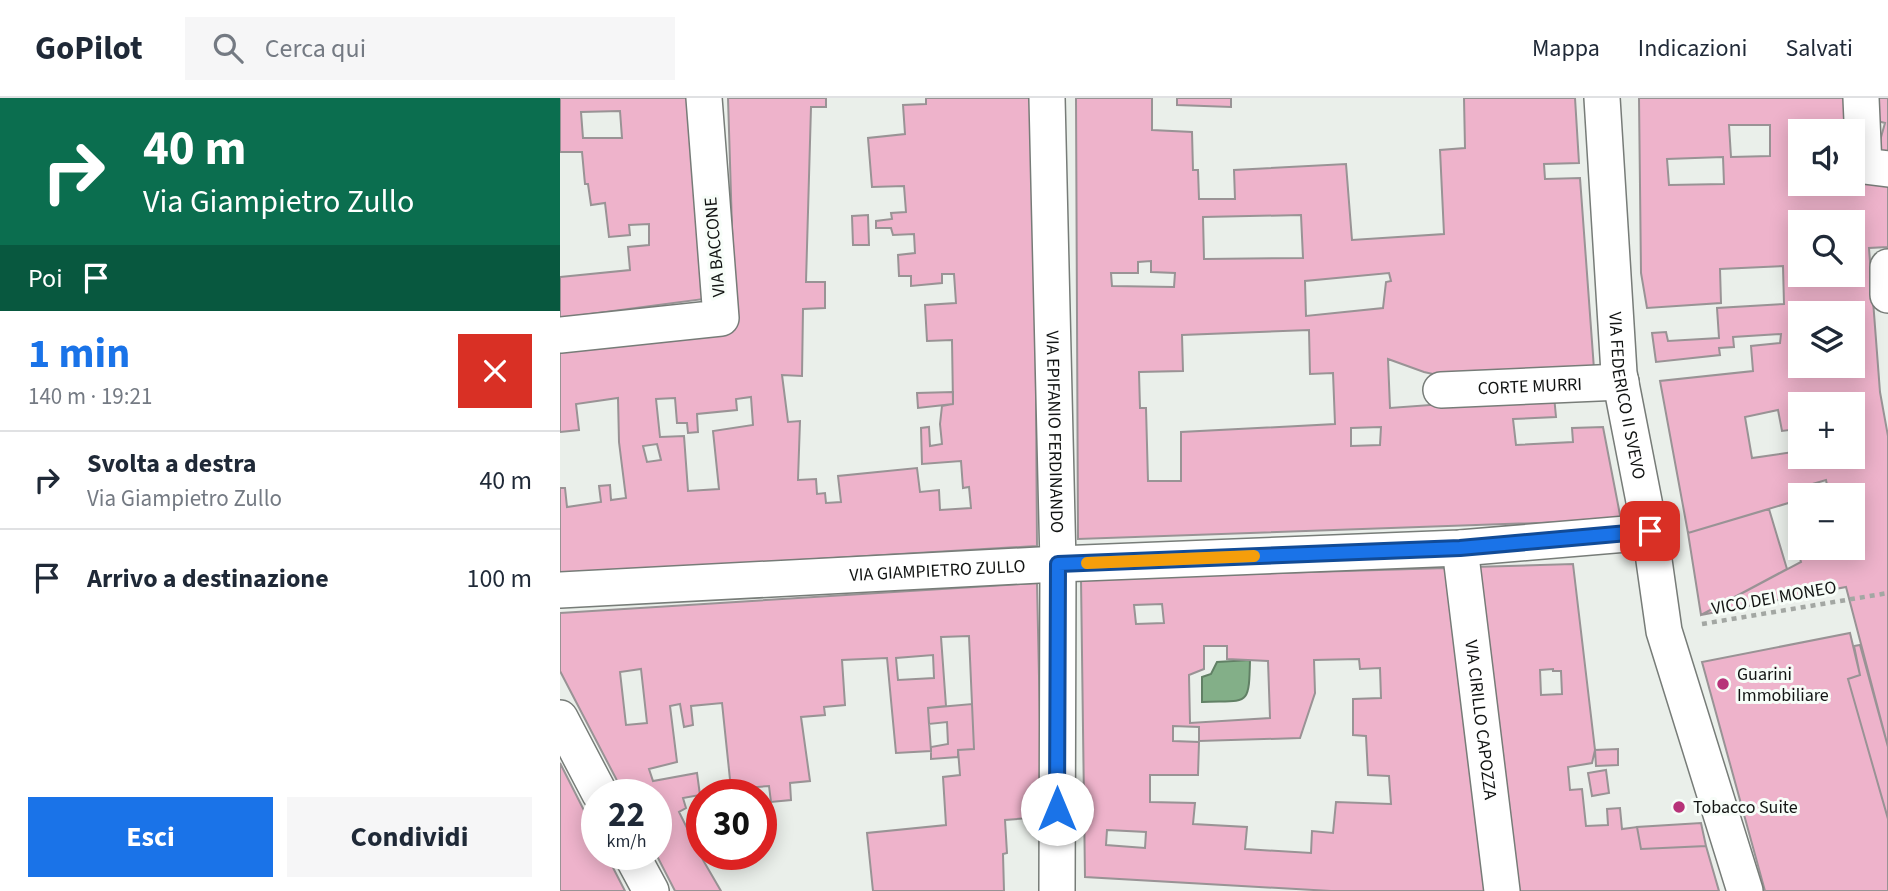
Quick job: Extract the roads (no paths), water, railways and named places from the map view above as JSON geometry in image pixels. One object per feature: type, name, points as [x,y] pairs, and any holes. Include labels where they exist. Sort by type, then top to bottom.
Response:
[{"type":"street","name":"VIA BACCONE","points":[[560,335],[721,318],[704,98]]},
{"type":"street","name":"VIA EPIFANIO FERDINANDO","points":[[1047,98],[1058,564],[1057,891]]},
{"type":"street","name":"VIA FEDERICO II SVEVO","points":[[1602,98],[1620,382],[1650,531],[1664,631],[1745,891]]},
{"type":"street","points":[[1861,98],[1864,166],[1888,169]]},
{"type":"street","points":[[1888,267],[1888,295]]},
{"type":"street","name":"CORTE MURRI","points":[[1441,390],[1620,382]]},
{"type":"street","name":"VIA GIAMPIETRO ZULLO","points":[[560,590],[1058,564],[1460,548],[1650,531]]},
{"type":"street","name":"VIA CIRILLO CAPOZZA","points":[[1460,548],[1502,891]]},
{"type":"street","points":[[560,718],[592,779]]},
{"type":"street","points":[[640,870],[651,891]]},
{"type":"place","name":"Guarini Immobiliare","points":[[1723,684]]},
{"type":"place","name":"Tobacco Suite","points":[[1679,807]]}]
